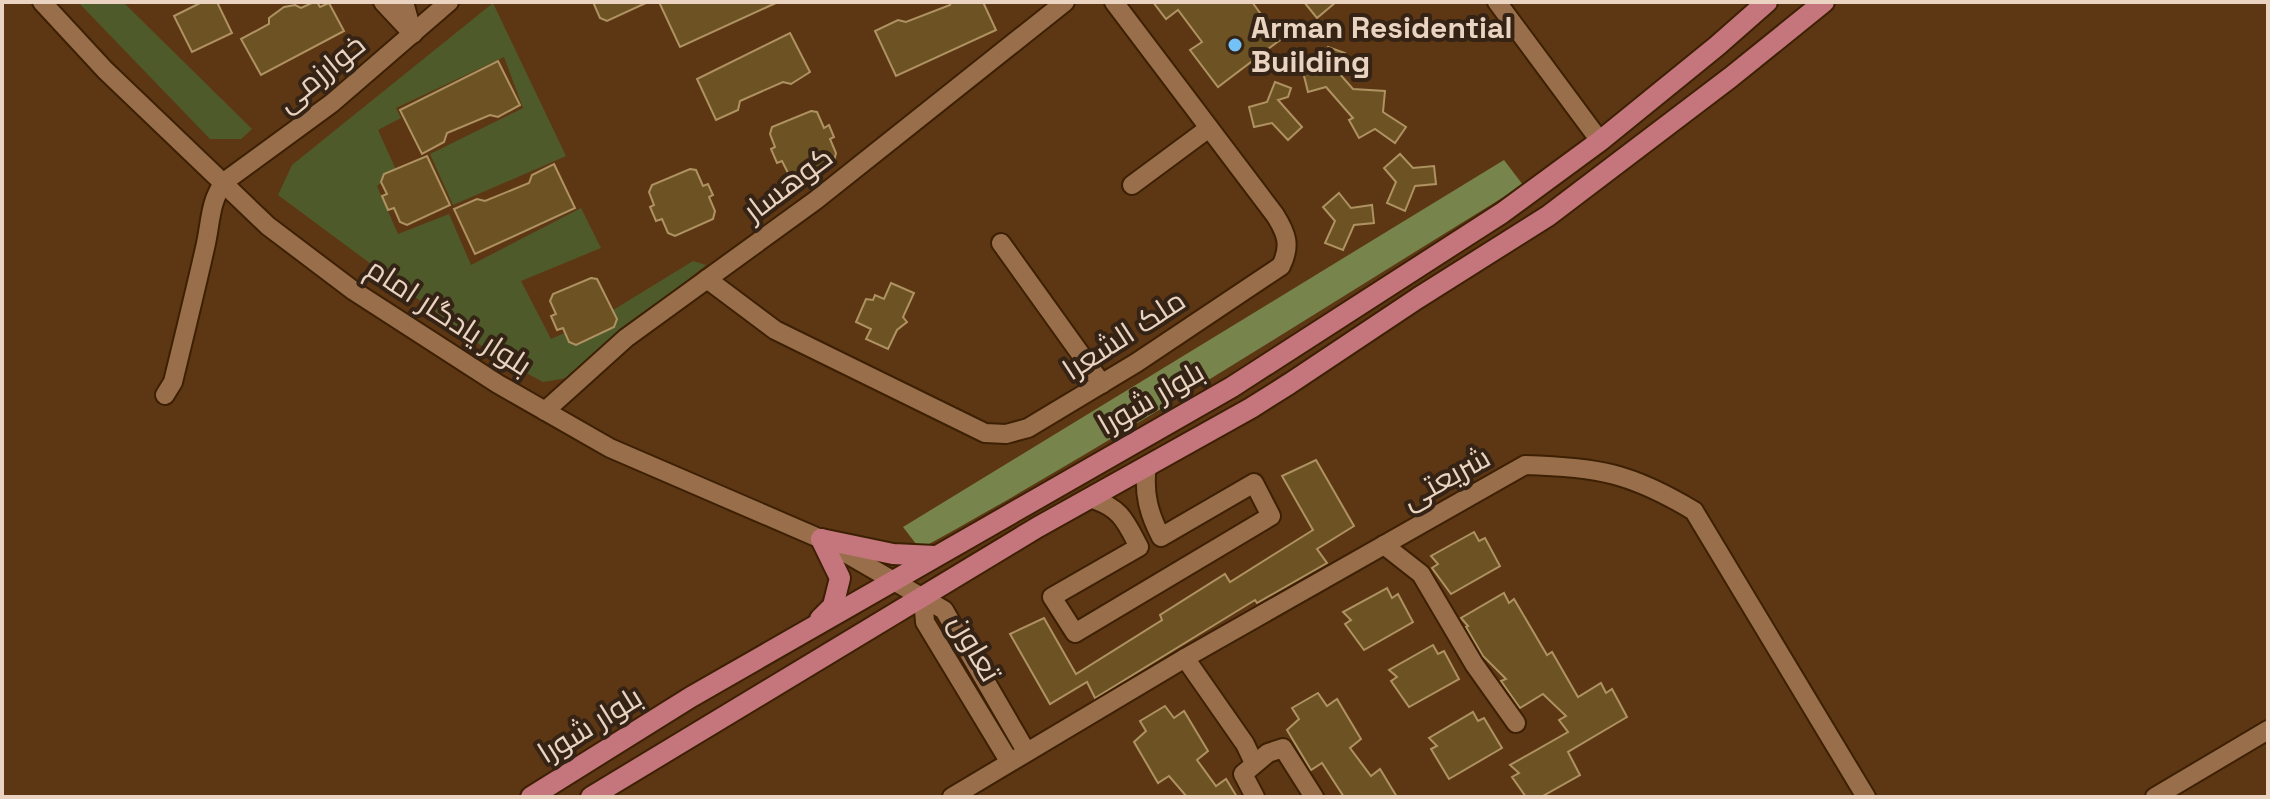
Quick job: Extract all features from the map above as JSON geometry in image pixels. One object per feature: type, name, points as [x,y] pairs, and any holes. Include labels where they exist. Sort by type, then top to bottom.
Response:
[{"type":"main road","name":"بلوار شورا","points":[[531,797],[691,697],[1232,387],[1502,213],[1600,141],[1767,2]]},
{"type":"main road","name":"بلوار شورا","points":[[591,797],[1090,498],[1251,408],[1548,216],[1824,2]]},
{"type":"main road","points":[[821,539],[893,554],[935,556]]},
{"type":"main road","points":[[809,629],[833,606],[839,589],[840,578],[821,539]]},
{"type":"street","name":"بلوار یادگار امام","points":[[42,2],[105,70],[268,226],[354,291],[498,384],[610,448],[821,539],[923,598]]},
{"type":"street","points":[[383,2],[413,34]]},
{"type":"street","points":[[404,2],[413,34]]},
{"type":"street","name":"خوارزمی","points":[[224,182],[332,103],[449,2]]},
{"type":"street","name":"کوهسار","points":[[545,411],[626,338],[816,200],[1065,2]]},
{"type":"street","name":"ملک الشعرا","points":[[707,279],[775,330],[985,433],[1006,434],[1028,428],[1102,384],[1281,266],[1289,251],[1285,231],[1275,215],[1114,2]]},
{"type":"street","points":[[1497,2],[1600,141]]},
{"type":"street","points":[[1132,185],[1209,128]]},
{"type":"street","points":[[165,395],[173,382],[209,234],[211,208],[224,182]]},
{"type":"street","points":[[1001,243],[1102,384]]},
{"type":"street","name":"شریعتی","points":[[952,797],[1185,658],[1525,465],[1579,466],[1621,474],[1665,493],[1694,511],[1866,797]]},
{"type":"street","points":[[1147,466],[1145,481],[1149,514],[1161,537]]},
{"type":"street","points":[[1254,483],[1271,516],[1075,633],[1052,597],[1139,547],[1254,483]]},
{"type":"street","points":[[1090,498],[1108,504],[1124,517],[1139,547]]},
{"type":"street","points":[[1384,545],[1421,574],[1474,664],[1516,723]]},
{"type":"street","name":"تعاون","points":[[923,598],[944,610],[1026,751]]},
{"type":"street","name":"تعاون","points":[[923,598],[925,622],[1009,761]]},
{"type":"street","points":[[1185,658],[1245,744],[1254,763]]},
{"type":"street","points":[[2155,797],[2268,730]]},
{"type":"street","points":[[1255,797],[1243,774],[1268,753],[1283,748],[1314,797]]},
{"type":"green space","points":[[78,2],[123,2],[252,129],[241,139],[210,139]]},
{"type":"green space","points":[[493,3],[566,156],[453,205],[430,154],[523,108],[504,57],[396,108],[401,118],[378,130],[397,172],[377,186],[398,234],[449,214],[471,265],[581,208],[601,248],[521,281],[551,339],[605,315],[693,261],[706,265],[567,378],[543,382],[495,356],[278,195],[292,165]]},
{"type":"green space","points":[[1504,160],[1523,185],[1223,371],[1073,462],[920,549],[903,527]]},
{"type":"building","points":[[202,2],[217,2],[232,33],[192,52],[174,16]]},
{"type":"building","points":[[314,2],[320,7],[329,3],[344,31],[261,75],[241,39],[269,24],[269,18],[284,7],[295,5],[301,8]]},
{"type":"building","points":[[593,2],[648,2],[607,21],[600,18]]},
{"type":"building","points":[[659,2],[778,2],[680,47]]},
{"type":"building","points":[[951,2],[983,2],[996,30],[896,76],[875,31],[898,20],[906,22]]},
{"type":"building","name":"Arman Residential Building","points":[[1153,2],[1252,2],[1280,40],[1218,87],[1190,50],[1202,42],[1178,10],[1166,19]]},
{"type":"building","points":[[1304,2],[1336,2],[1317,18]]},
{"type":"building","points":[[790,33],[810,72],[791,84],[783,82],[740,101],[738,110],[716,120],[697,79]]},
{"type":"building","points":[[1328,47],[1345,53],[1338,72],[1353,89],[1385,91],[1383,112],[1406,127],[1395,143],[1375,129],[1359,138],[1349,120],[1353,118],[1326,87],[1308,92],[1303,72],[1321,67]]},
{"type":"building","points":[[498,61],[520,105],[498,117],[490,115],[447,133],[444,142],[422,154],[400,110]]},
{"type":"building","points":[[1275,82],[1291,88],[1288,97],[1278,100],[1302,127],[1288,140],[1272,123],[1254,127],[1249,107],[1267,102]]},
{"type":"building","points":[[811,111],[817,112],[824,128],[829,125],[834,137],[830,139],[836,153],[834,161],[796,178],[789,175],[782,161],[777,163],[771,149],[775,147],[770,134],[772,127]]},
{"type":"building","points":[[1400,154],[1413,168],[1434,166],[1436,184],[1415,186],[1405,211],[1387,203],[1396,182],[1384,168]]},
{"type":"building","points":[[427,156],[450,205],[407,225],[400,222],[394,208],[388,210],[382,196],[387,194],[381,182],[384,174]]},
{"type":"building","points":[[554,164],[575,208],[475,254],[454,209],[477,199],[485,201],[529,183],[532,175]]},
{"type":"building","points":[[690,169],[696,170],[703,186],[708,184],[715,211],[713,219],[675,236],[668,233],[662,219],[656,221],[650,207],[654,205],[649,192],[652,185]]},
{"type":"building","points":[[1339,193],[1351,208],[1372,205],[1374,223],[1354,225],[1343,250],[1325,243],[1335,221],[1323,207]]},
{"type":"building","points":[[591,278],[597,279],[617,319],[614,327],[576,345],[569,342],[563,328],[557,330],[551,316],[556,314],[550,301],[553,294]]},
{"type":"building","points":[[891,283],[914,293],[903,317],[907,322],[897,330],[888,349],[866,339],[871,329],[856,322],[866,299],[873,300],[875,295],[884,299]]},
{"type":"building","points":[[1316,460],[1354,526],[1317,549],[1327,563],[1257,603],[1255,600],[1095,698],[1087,682],[1050,704],[1010,634],[1044,618],[1076,674],[1162,620],[1160,615],[1225,574],[1230,582],[1313,530],[1282,476]]},
{"type":"building","points":[[1474,532],[1479,541],[1485,538],[1500,566],[1451,594],[1432,568],[1438,564],[1431,556]]},
{"type":"building","points":[[1387,588],[1392,598],[1398,594],[1413,622],[1364,650],[1345,624],[1351,620],[1343,612]]},
{"type":"building","points":[[1504,593],[1509,603],[1514,599],[1547,655],[1552,652],[1578,697],[1601,683],[1606,693],[1612,689],[1627,717],[1568,752],[1580,775],[1541,797],[1526,797],[1512,777],[1519,773],[1510,765],[1568,732],[1559,720],[1566,716],[1543,694],[1520,708],[1501,681],[1506,679],[1483,656],[1461,618]]},
{"type":"building","points":[[1433,645],[1438,654],[1444,651],[1459,679],[1409,707],[1391,681],[1397,677],[1389,670]]},
{"type":"building","points":[[1318,693],[1327,706],[1337,699],[1361,739],[1350,748],[1371,776],[1380,769],[1397,797],[1344,797],[1322,763],[1311,770],[1287,730],[1299,719],[1292,708]]},
{"type":"building","points":[[1165,706],[1174,718],[1184,711],[1208,751],[1197,760],[1216,786],[1226,779],[1237,797],[1187,797],[1169,776],[1158,783],[1134,742],[1146,731],[1140,721]]},
{"type":"building","points":[[1473,712],[1478,721],[1484,718],[1502,748],[1449,779],[1431,749],[1437,746],[1429,738]]},
{"type":"place","name":"Arman Residential Building","points":[[1235,45]]}]
